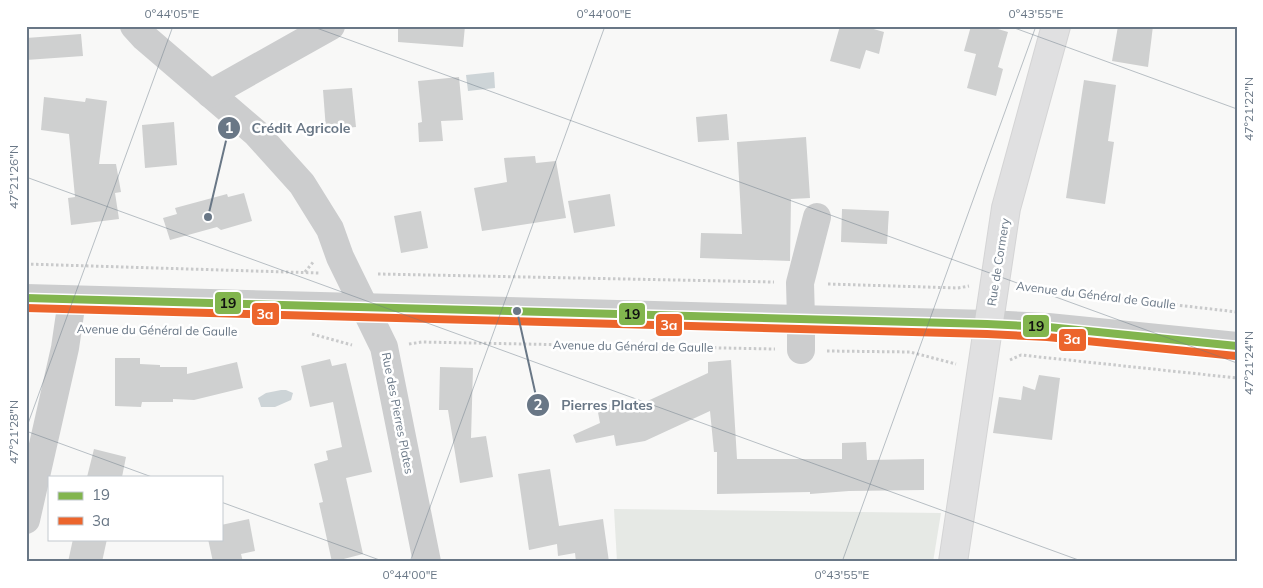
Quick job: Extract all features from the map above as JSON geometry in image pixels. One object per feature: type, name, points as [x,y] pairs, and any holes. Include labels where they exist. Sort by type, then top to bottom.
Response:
[{"type":"main road","name":"Rue de Cormery","points":[[953,562],[982,371],[987,324],[1006,208],[1056,26]]},
{"type":"street","name":"Rue des Pierres Plates","points":[[134,26],[144,37],[256,133],[302,184],[330,229],[340,257],[384,347],[427,562]]},
{"type":"street","points":[[210,94],[331,26]]},
{"type":"street","points":[[800,350],[802,320],[800,283],[817,217]]},
{"type":"street","points":[[26,298],[987,324],[1048,327],[1237,346]]},
{"type":"street","points":[[26,520],[65,348],[72,300]]},
{"type":"path","name":"Avenue du Général de Gaulle","points":[[26,264],[958,288],[994,281],[1036,290],[1237,312]]},
{"type":"path","name":"Avenue du Général de Gaulle","points":[[305,333],[346,342],[368,350],[422,342],[910,352],[982,371]]},
{"type":"path","points":[[982,371],[1021,355],[1237,378]]},
{"type":"shaded area","points":[[494,72],[495,88],[468,91],[466,75]]},
{"type":"shaded area","points":[[281,390],[293,393],[291,400],[275,407],[261,407],[258,398],[266,393]]},
{"type":"shaded area","points":[[614,509],[941,513],[933,562],[617,562]]},
{"type":"building","points":[[398,26],[465,26],[463,47],[398,42]]},
{"type":"building","points":[[840,26],[863,26],[884,32],[879,54],[866,50],[860,69],[830,61]]},
{"type":"building","points":[[971,26],[988,26],[1008,32],[998,67],[1003,69],[996,96],[967,88],[976,54],[964,51]]},
{"type":"building","points":[[1118,26],[1153,26],[1148,67],[1112,61]]},
{"type":"building","points":[[81,34],[83,56],[26,60],[26,38]]},
{"type":"building","points":[[459,77],[463,120],[441,121],[443,141],[419,142],[418,123],[422,122],[418,81]]},
{"type":"building","points":[[1084,80],[1116,85],[1108,141],[1114,142],[1105,204],[1066,198]]},
{"type":"building","points":[[352,88],[356,127],[326,130],[323,90]]},
{"type":"building","points":[[44,97],[85,102],[86,98],[107,101],[99,164],[116,164],[121,192],[115,193],[119,219],[71,225],[68,198],[75,197],[69,134],[41,130]]},
{"type":"building","points":[[727,114],[729,140],[698,142],[696,117]]},
{"type":"building","points":[[174,122],[177,165],[145,168],[142,125]]},
{"type":"building","points":[[806,137],[810,198],[791,199],[790,261],[700,258],[701,233],[742,234],[737,142]]},
{"type":"building","points":[[535,156],[536,163],[556,161],[566,218],[482,231],[474,188],[507,182],[504,158]]},
{"type":"building","points":[[244,193],[252,221],[221,230],[217,227],[170,240],[163,218],[177,214],[175,208],[227,194],[228,197]]},
{"type":"building","points":[[610,194],[615,226],[574,233],[568,201]]},
{"type":"building","points":[[842,209],[889,211],[887,244],[841,242]]},
{"type":"building","points":[[421,211],[428,248],[401,253],[394,216]]},
{"type":"building","points":[[115,358],[140,358],[140,364],[160,365],[160,367],[187,367],[187,374],[237,362],[243,388],[194,400],[173,399],[173,402],[142,402],[141,407],[115,406]]},
{"type":"building","points":[[330,359],[332,366],[346,363],[372,472],[346,478],[363,554],[332,562],[319,503],[323,502],[314,464],[328,460],[326,451],[342,447],[333,402],[310,407],[301,366]]},
{"type":"building","points":[[731,360],[737,459],[842,459],[842,443],[866,442],[867,460],[924,459],[924,490],[849,491],[810,494],[810,492],[717,494],[717,452],[714,452],[710,411],[645,441],[616,446],[614,435],[576,443],[573,435],[600,423],[597,407],[627,401],[628,410],[708,373],[708,362]]},
{"type":"building","points":[[440,367],[473,368],[471,438],[486,436],[493,477],[460,483],[448,410],[439,410]]},
{"type":"building","points":[[1039,375],[1060,378],[1052,440],[993,433],[999,397],[1021,400],[1023,386],[1035,390]]},
{"type":"building","points":[[94,449],[126,457],[122,476],[87,476]]},
{"type":"building","points":[[550,469],[559,526],[603,519],[609,562],[576,562],[575,553],[558,556],[557,544],[529,550],[518,474]]},
{"type":"building","points":[[249,519],[255,551],[241,554],[243,562],[213,562],[208,540],[222,540],[222,525]]},
{"type":"building","points":[[73,540],[107,540],[102,562],[68,562]]},
{"type":"transit line","name":"19","points":[[26,298],[987,324],[1048,327],[1237,346]]},
{"type":"transit line","name":"3a","points":[[26,308],[987,334],[1047,337],[1236,356]]},
{"type":"place","name":"Crédit Agricole","points":[[208,217]]},
{"type":"place","name":"Pierres Plates","points":[[517,311]]}]
